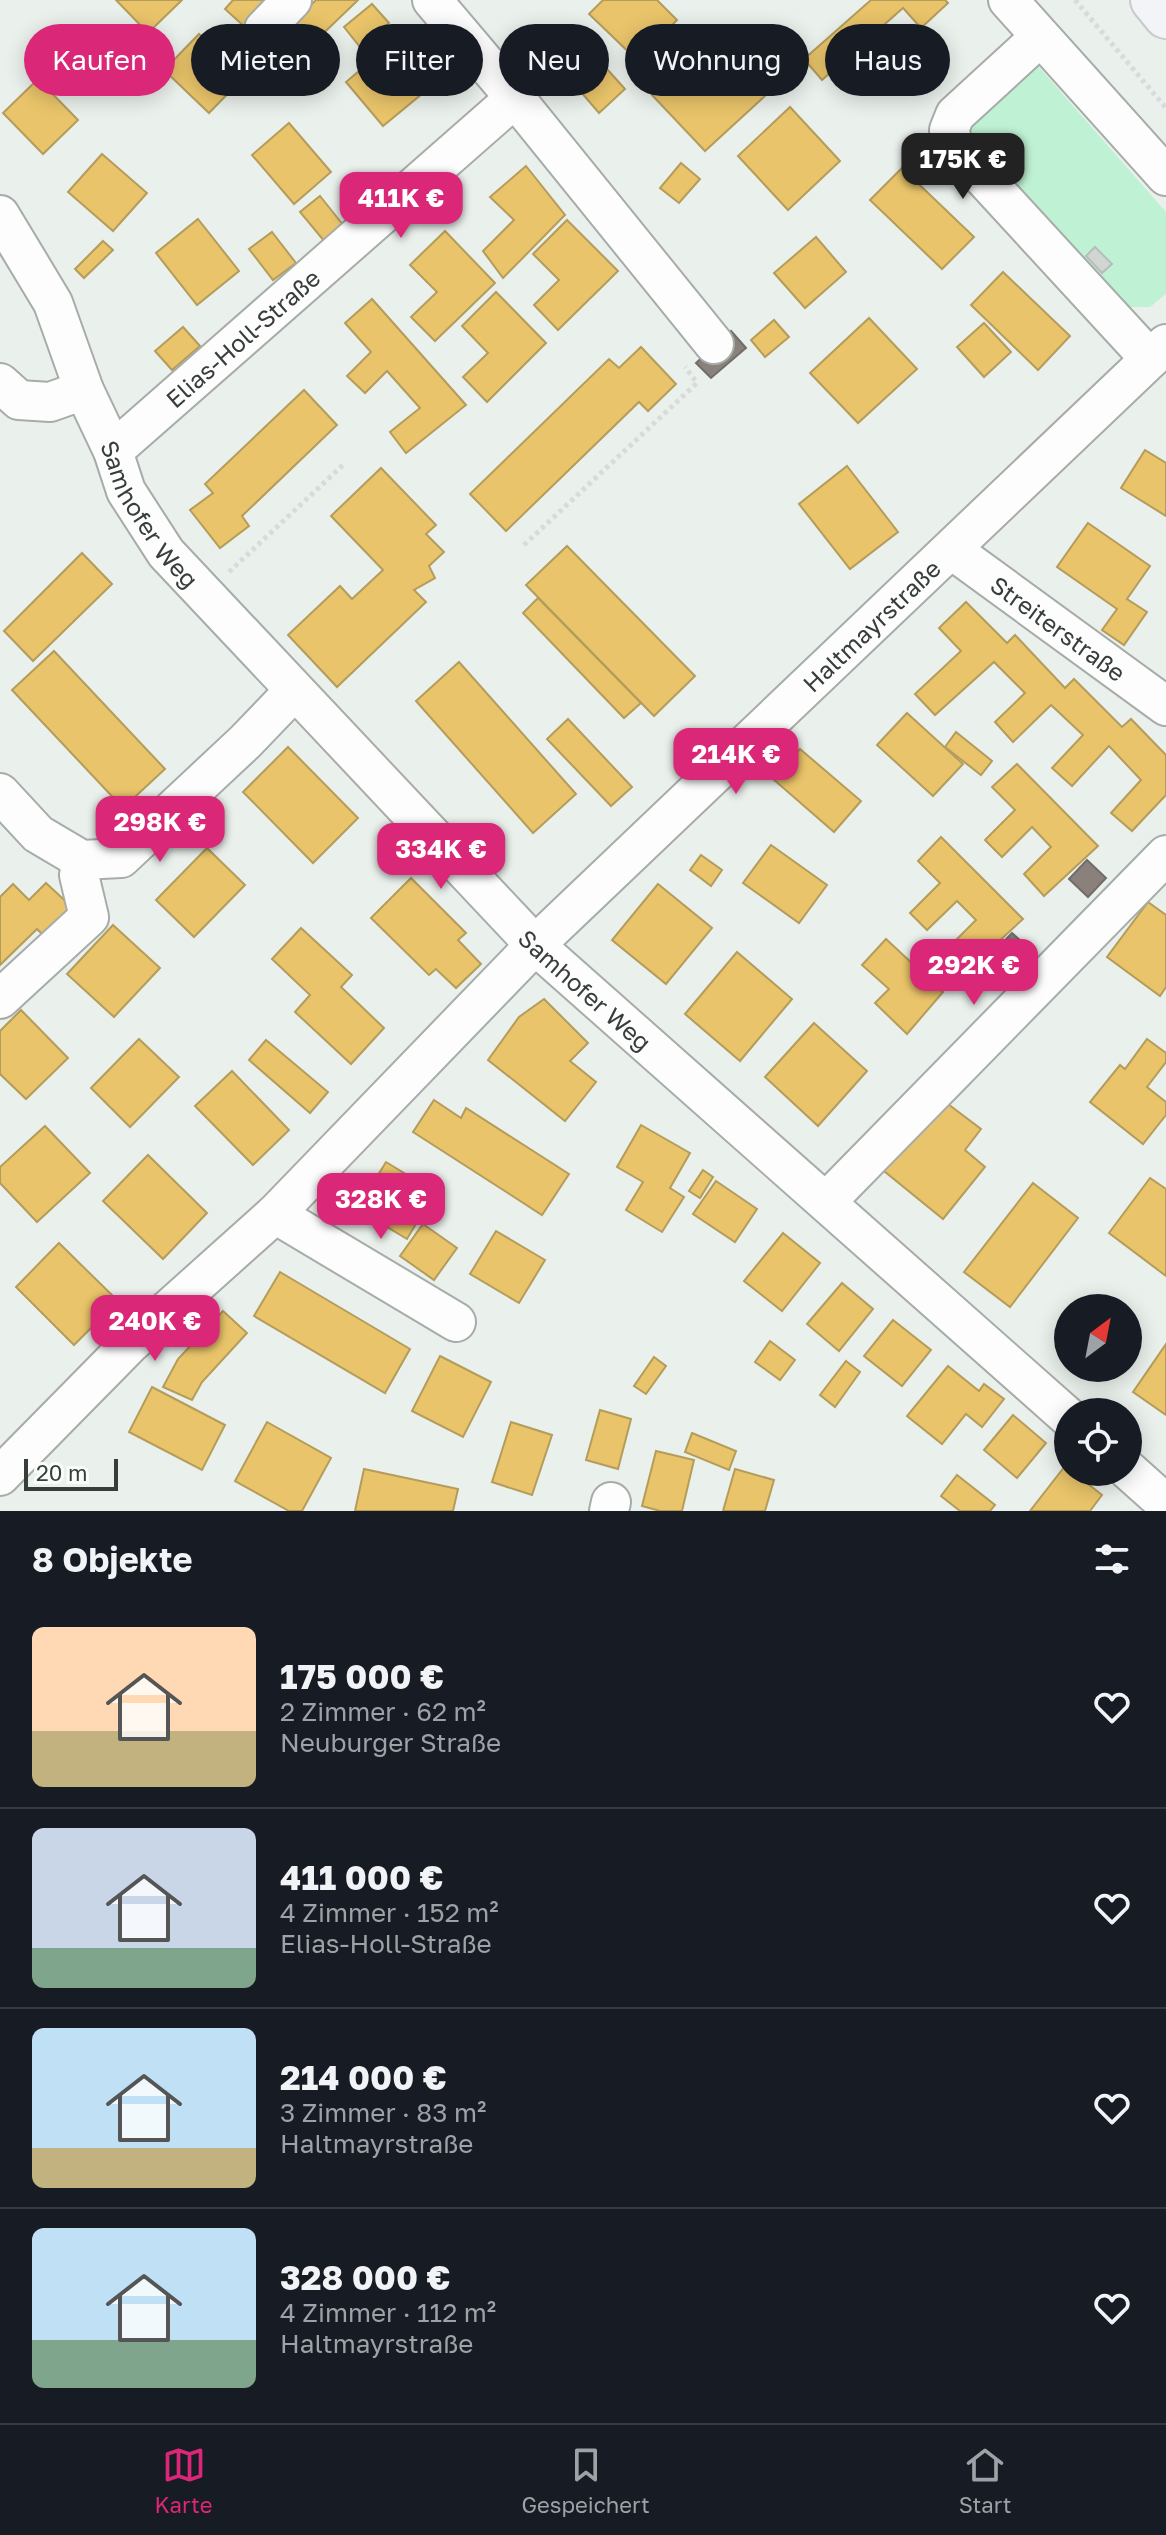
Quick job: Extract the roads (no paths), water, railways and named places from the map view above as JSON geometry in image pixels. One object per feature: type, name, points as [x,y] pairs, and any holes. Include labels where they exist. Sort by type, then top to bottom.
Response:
[{"type":"main road","points":[[1153,0],[1166,16]]},
{"type":"street","points":[[269,24],[292,0]]},
{"type":"street","points":[[432,0],[708,336]]},
{"type":"street","points":[[1008,0],[1166,176]]},
{"type":"street","points":[[1040,37],[955,115],[949,130],[954,146],[1158,351]]},
{"type":"street","name":"Elias-Holl-Straße","points":[[113,451],[515,98]]},
{"type":"street","name":"Samhofer Weg","points":[[0,215],[53,303],[84,390],[113,451],[126,491],[166,553],[535,945],[1054,1405]]},
{"type":"street","name":"Haltmayrstraße","points":[[0,1476],[131,1343],[275,1214],[535,945],[1158,351]]},
{"type":"street","points":[[0,383],[19,400],[50,402],[84,390]]},
{"type":"street","name":"Streiterstraße","points":[[952,550],[1166,706]]},
{"type":"street","points":[[0,793],[38,834],[82,860],[121,858],[245,742],[294,691]]},
{"type":"street","points":[[826,1202],[1166,855]]},
{"type":"street","points":[[0,999],[89,917],[79,875],[82,860]]},
{"type":"street","points":[[275,1214],[456,1322]]},
{"type":"street","points":[[1142,1483],[1166,1504]]}]
